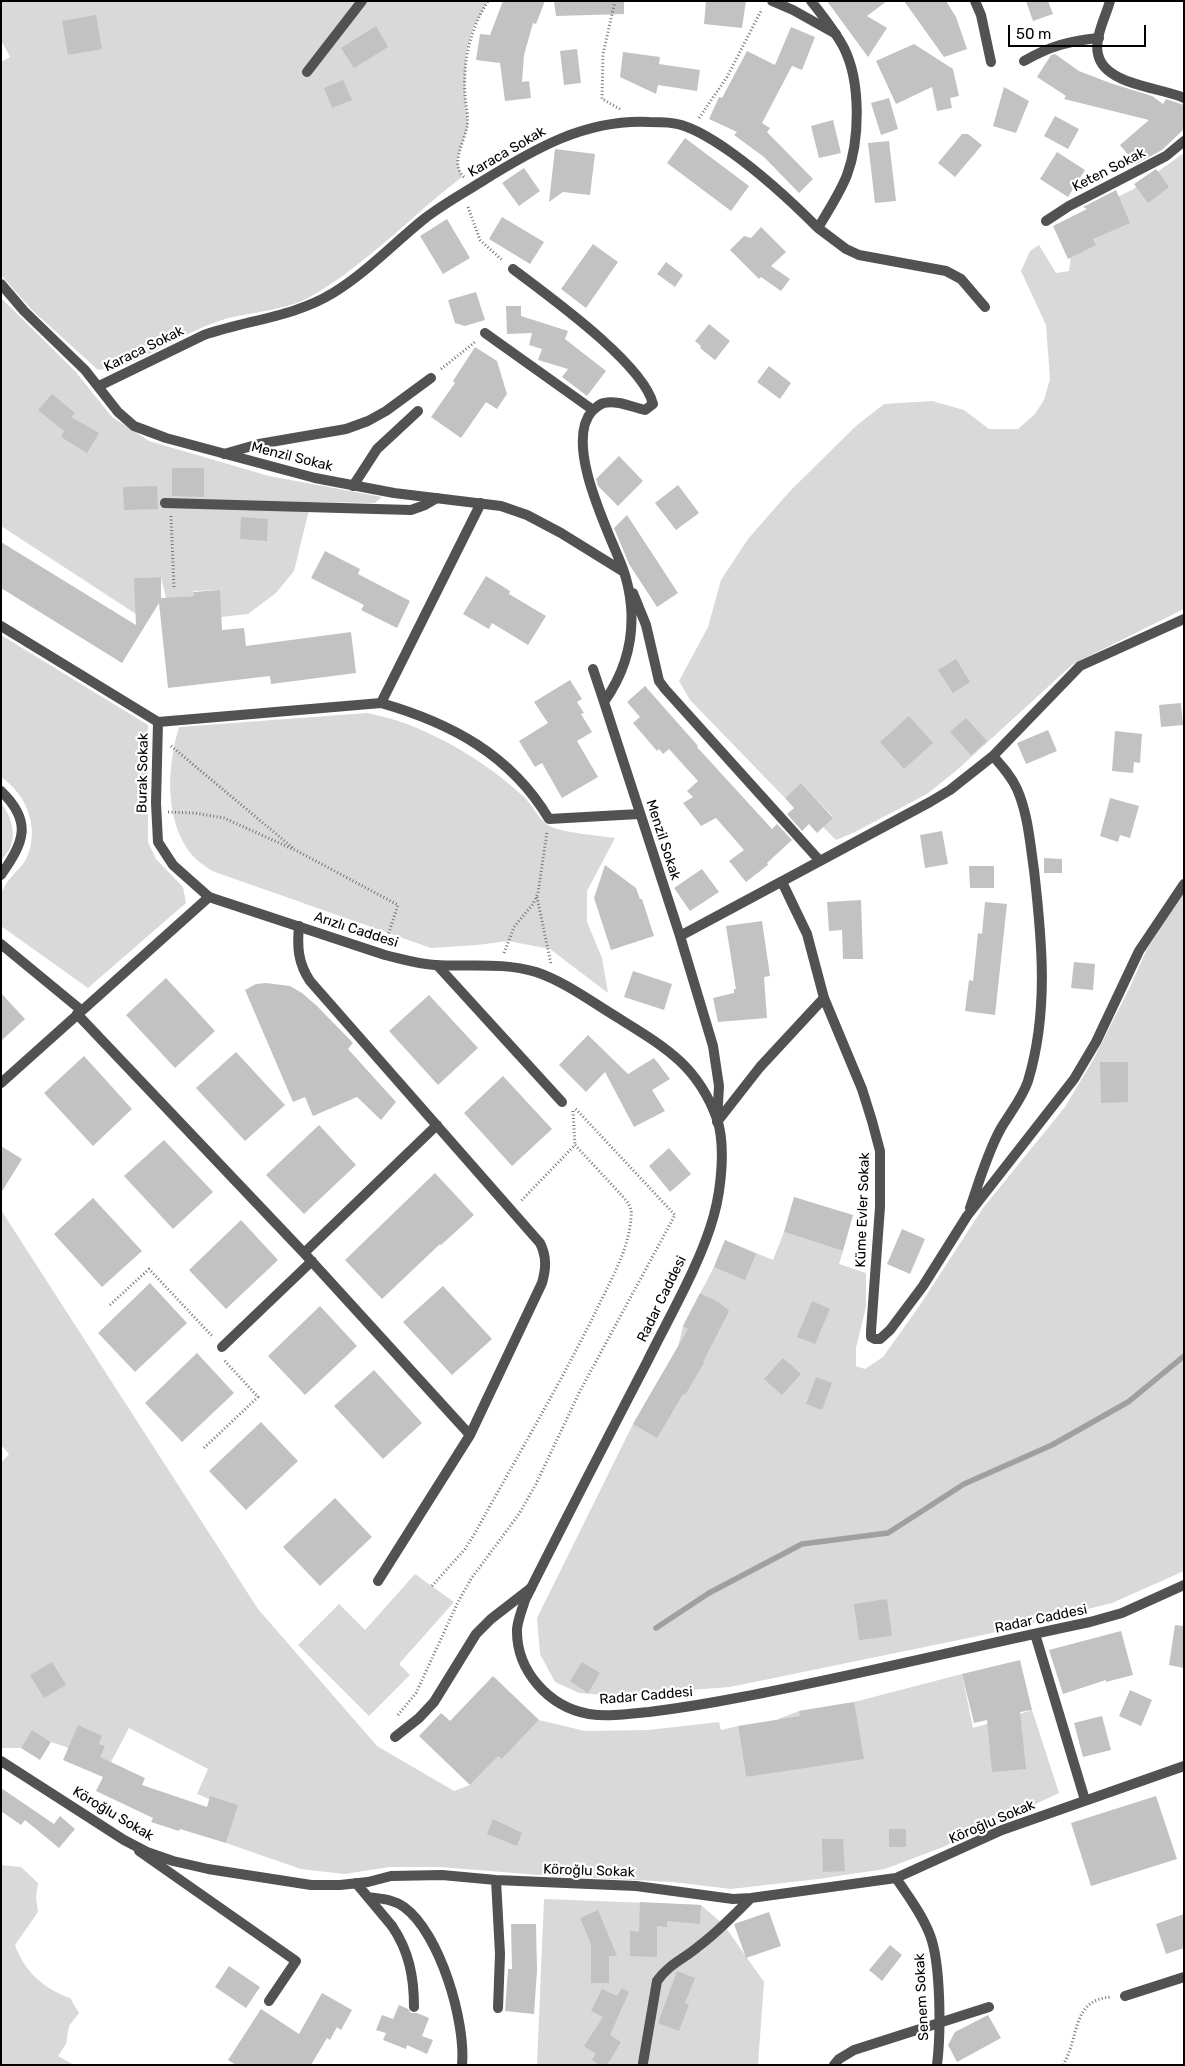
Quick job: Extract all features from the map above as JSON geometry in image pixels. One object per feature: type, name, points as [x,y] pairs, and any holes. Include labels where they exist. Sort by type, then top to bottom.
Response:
[{"type":"street","points":[[307,72],[362,1]]},
{"type":"street","points":[[772,1],[793,10],[836,34]]},
{"type":"street","points":[[811,1],[836,34],[851,66],[855,92],[854,147],[846,178],[818,228]]},
{"type":"street","points":[[975,1],[991,62]]},
{"type":"street","points":[[1110,1],[1099,38],[1097,53],[1101,63],[1109,72],[1124,80],[1173,93],[1184,98]]},
{"type":"street","points":[[1024,61],[1052,46],[1071,41],[1099,38]]},
{"type":"street","name":"Karaca Sokak","points":[[99,386],[204,335],[287,313],[321,300],[357,276],[425,218],[541,146],[567,135],[620,123],[670,123],[692,129],[722,146],[754,169],[780,190],[818,228],[846,250],[859,255],[946,271],[961,279],[985,307]]},
{"type":"street","name":"Keten Sokak","points":[[1046,221],[1069,206],[1166,156],[1184,141]]},
{"type":"street","points":[[513,268],[610,348],[645,388],[653,404],[645,410],[612,402],[603,403],[593,410],[584,425],[583,436],[586,467],[594,495],[646,625],[659,681],[684,712],[820,861]]},
{"type":"street","name":"Menzil Sokak","points":[[1,284],[24,311],[71,355],[99,386],[118,412],[134,426],[166,438],[278,469],[353,486],[501,506],[527,515],[561,533],[624,572]]},
{"type":"street","points":[[485,333],[593,410]]},
{"type":"street","points":[[224,454],[259,444],[346,429],[368,421],[386,411],[431,378]]},
{"type":"street","points":[[353,486],[377,449],[418,411]]},
{"type":"street","points":[[168,503],[412,510],[437,498]]},
{"type":"street","points":[[381,703],[481,503]]},
{"type":"street","points":[[604,702],[618,682],[623,670],[631,633],[631,605],[624,572]]},
{"type":"street","points":[[680,936],[950,790],[992,756],[1080,666],[1184,619]]},
{"type":"street","name":"Burak Sokak","points":[[1,626],[158,722],[156,811],[158,842],[173,865],[209,897]]},
{"type":"street","name":"Menzil Sokak","points":[[593,669],[680,936],[713,1046],[719,1086],[717,1122]]},
{"type":"street","points":[[158,722],[381,703],[414,712],[446,727],[496,758],[518,776],[537,799],[548,819],[639,814]]},
{"type":"street","name":"Küme Evler Sokak","points":[[967,1216],[989,1153],[1027,1084],[1036,1045],[1041,998],[1041,928],[1026,820],[1017,788],[1011,777],[992,756]]},
{"type":"street","points":[[1,791],[11,801],[22,822],[22,840],[15,856],[1,875]]},
{"type":"street","name":"Küme Evler Sokak","points":[[782,882],[807,934],[824,998],[855,1072],[880,1151],[880,1207],[871,1337],[876,1339],[880,1339],[890,1330],[923,1286],[967,1216],[1074,1079],[1096,1042],[1139,951],[1184,884]]},
{"type":"street","points":[[1,1083],[209,897]]},
{"type":"street","name":"Arızlı Caddesi","points":[[209,897],[382,954],[411,961],[437,965],[511,966],[554,979],[663,1046],[677,1057],[690,1071],[706,1095],[717,1122]]},
{"type":"street","points":[[299,926],[297,943],[299,959],[302,970],[310,981],[540,1243],[544,1250],[546,1271],[542,1284],[470,1435],[378,1581]]},
{"type":"street","points":[[1,944],[79,1012],[312,1261],[470,1435]]},
{"type":"street","points":[[437,965],[562,1102]]},
{"type":"street","points":[[717,1122],[760,1067],[824,998]]},
{"type":"street","name":"Radar Caddesi","points":[[717,1122],[721,1157],[719,1193],[714,1216],[704,1245],[670,1316],[531,1588],[520,1615],[517,1628],[521,1656],[528,1672],[540,1688],[554,1701],[568,1709],[590,1714],[621,1715],[689,1707],[782,1690],[1090,1622],[1122,1613],[1184,1585]]},
{"type":"street","points":[[304,1253],[437,1125]]},
{"type":"street","points":[[222,1347],[312,1261]]},
{"type":"street","points":[[395,1737],[419,1718],[434,1702],[476,1634],[491,1619],[531,1588]]},
{"type":"street","points":[[1035,1634],[1085,1800]]},
{"type":"street","name":"Köroğlu Sokak","points":[[1,1761],[124,1840],[147,1852],[173,1861],[208,1869],[310,1884],[340,1885],[390,1876],[442,1876],[636,1886],[733,1899],[896,1878],[1002,1830],[1184,1766]]},
{"type":"street","points":[[124,1840],[296,1961],[269,2001]]},
{"type":"street","name":"Senem Sokak","points":[[896,1878],[921,1917],[930,1935],[934,1953],[937,1978],[938,2024],[936,2065]]},
{"type":"street","points":[[496,1880],[500,1954],[498,2008]]},
{"type":"street","points":[[356,1883],[402,1940],[409,1958],[414,1985],[414,2007]]},
{"type":"street","points":[[368,1897],[389,1899],[403,1907],[414,1915],[426,1932],[454,1992],[461,2028],[462,2065]]},
{"type":"street","points":[[643,2063],[657,1981],[674,1962],[703,1943],[751,1898]]},
{"type":"street","points":[[1125,1996],[1184,1977]]},
{"type":"street","points":[[834,2065],[839,2059],[854,2050],[988,2007]]},
{"type":"path","points":[[469,174],[462,177],[457,160],[468,126],[465,94],[466,54],[472,30],[488,1]]},
{"type":"path","points":[[615,1],[603,54],[602,99],[643,122]]},
{"type":"path","points":[[692,129],[727,76],[766,1]]},
{"type":"path","points":[[463,193],[480,240],[488,250],[513,268]]},
{"type":"path","points":[[431,378],[485,333]]},
{"type":"path","points":[[168,503],[174,588]]},
{"type":"path","points":[[158,734],[297,851]]},
{"type":"path","points":[[156,811],[195,813],[224,818],[297,851],[398,905],[382,954]]},
{"type":"path","points":[[499,966],[514,927],[533,904],[537,896],[548,819]]},
{"type":"path","points":[[537,896],[550,949],[554,979]]},
{"type":"path","points":[[397,1716],[416,1693],[458,1602],[471,1579],[519,1514],[536,1484],[580,1391],[675,1215],[573,1106],[562,1102]]},
{"type":"path","points":[[432,1586],[465,1549],[475,1533],[578,1347],[615,1273],[625,1245],[629,1231],[631,1208],[626,1200],[575,1145],[573,1106]]},
{"type":"path","points":[[512,1211],[575,1145]]},
{"type":"path","points":[[110,1305],[149,1269],[222,1347],[217,1352],[258,1398],[204,1448]]},
{"type":"path","points":[[1063,2065],[1068,2056],[1082,2011],[1089,2003],[1098,1997],[1125,1996]]},
{"type":"shaded area","points":[[1,1],[488,1],[472,30],[466,54],[465,94],[468,126],[457,160],[462,177],[350,270],[310,297],[291,305],[213,323],[128,364],[98,370],[32,310],[1,275],[1,62],[10,57],[1,40]]},
{"type":"shaded area","points":[[1184,153],[1184,609],[1073,664],[957,770],[927,794],[836,840],[823,827],[833,817],[801,783],[785,798],[690,700],[679,681],[708,627],[721,580],[748,539],[790,491],[856,426],[884,404],[932,401],[964,410],[989,429],[1018,429],[1035,414],[1044,400],[1050,379],[1046,325],[1021,271],[1030,251],[1039,245],[1056,273],[1069,271],[1072,248],[1086,212],[1132,190]]},
{"type":"shaded area","points":[[1,298],[75,371],[112,417],[149,441],[269,476],[382,497],[375,503],[311,502],[294,571],[276,593],[248,614],[221,617],[219,590],[193,591],[194,596],[166,598],[161,577],[135,578],[136,614],[1,526]]},
{"type":"shaded area","points":[[1,635],[148,725],[148,842],[156,859],[183,887],[186,903],[88,988],[1,926],[2,892],[9,880],[25,861],[30,850],[32,826],[25,804],[1,777]]},
{"type":"shaded area","points":[[367,713],[409,725],[450,744],[470,756],[489,768],[523,796],[548,825],[569,832],[615,838],[587,891],[587,922],[602,958],[608,993],[550,949],[508,941],[431,948],[212,871],[191,854],[182,840],[176,825],[170,792],[172,759],[179,727]]},
{"type":"shaded area","points":[[1,803],[10,818],[13,836],[10,848],[1,861]]},
{"type":"shaded area","points":[[1184,893],[1184,1571],[1112,1603],[983,1635],[730,1687],[615,1696],[579,1693],[555,1682],[540,1654],[537,1618],[633,1424],[678,1347],[683,1326],[714,1267],[725,1240],[773,1260],[784,1232],[843,1251],[839,1264],[866,1273],[866,1307],[856,1348],[856,1366],[865,1369],[883,1357],[920,1305],[983,1208],[1065,1107],[1093,1060],[1147,949]]},
{"type":"shaded area","points":[[1,1210],[258,1609],[377,1746],[454,1791],[470,1785],[497,1754],[502,1759],[539,1720],[585,1731],[648,1730],[719,1722],[721,1730],[738,1726],[746,1777],[787,1770],[778,1719],[799,1711],[854,1702],[962,1674],[973,1728],[1032,1710],[1059,1793],[943,1847],[885,1869],[731,1889],[672,1882],[539,1875],[440,1867],[390,1867],[344,1874],[301,1869],[226,1843],[236,1810],[197,1794],[208,1769],[129,1728],[111,1762],[51,1742],[32,1731],[21,1748],[1,1748],[1,1463],[9,1454],[1,1445]]},
{"type":"shaded area","points":[[415,1574],[454,1602],[399,1664],[410,1675],[369,1716],[298,1645],[339,1604],[365,1630]]},
{"type":"shaded area","points":[[1,1865],[21,1867],[38,1883],[36,1897],[38,1912],[15,1945],[24,1963],[36,1978],[52,1990],[70,1998],[79,2013],[69,2026],[66,2044],[58,2056],[74,2065],[1,2065]]},
{"type":"shaded area","points":[[544,1899],[701,1905],[724,1925],[764,1982],[758,2065],[537,2065]]},
{"type":"building","points":[[503,1],[545,1],[536,24],[533,23],[524,55],[522,82],[529,81],[531,98],[505,101],[500,63],[476,60],[480,34],[490,35]]},
{"type":"building","points":[[554,1],[624,1],[624,14],[556,16]]},
{"type":"building","points":[[706,1],[746,1],[742,28],[704,24]]},
{"type":"building","points":[[827,1],[887,1],[867,16],[887,28],[868,57]]},
{"type":"building","points":[[904,1],[946,1],[956,17],[967,49],[944,57]]},
{"type":"building","points":[[1026,1],[1048,1],[1053,14],[1033,21]]},
{"type":"building","points":[[96,15],[102,49],[68,55],[62,21]]},
{"type":"building","points":[[376,26],[388,47],[354,68],[341,48]]},
{"type":"building","points":[[791,27],[815,37],[802,70],[792,66],[762,123],[770,128],[767,132],[813,179],[799,193],[764,157],[734,135],[737,132],[709,119],[719,97],[722,98],[747,51],[775,65]]},
{"type":"building","points":[[914,44],[953,69],[959,96],[950,98],[952,108],[937,111],[932,87],[896,104],[876,61]]},
{"type":"building","points":[[577,49],[581,83],[564,85],[560,51]]},
{"type":"building","points":[[623,52],[660,57],[659,64],[700,70],[697,91],[658,85],[656,94],[620,77]]},
{"type":"building","points":[[1055,54],[1079,71],[1152,96],[1163,104],[1166,99],[1184,105],[1184,129],[1162,150],[1136,164],[1120,145],[1149,120],[1064,99],[1066,96],[1037,77],[1051,55]]},
{"type":"building","points":[[343,80],[352,100],[332,108],[324,88]]},
{"type":"building","points":[[1004,87],[1029,101],[1016,133],[993,126]]},
{"type":"building","points":[[889,98],[898,129],[881,135],[871,103]]},
{"type":"building","points":[[1055,116],[1079,129],[1068,149],[1044,136]]},
{"type":"building","points":[[833,120],[841,153],[819,158],[811,126]]},
{"type":"building","points":[[962,134],[968,134],[982,145],[955,177],[938,163]]},
{"type":"building","points":[[685,138],[749,186],[731,211],[667,163]]},
{"type":"building","points":[[889,141],[896,201],[875,203],[868,143]]},
{"type":"building","points":[[555,149],[595,154],[590,195],[563,192],[549,202]]},
{"type":"building","points":[[1057,152],[1085,170],[1068,197],[1040,179]]},
{"type":"building","points":[[524,168],[540,191],[519,206],[502,183]]},
{"type":"building","points":[[1156,169],[1169,187],[1148,203],[1134,184]]},
{"type":"building","points":[[1116,190],[1130,223],[1093,239],[1096,245],[1068,259],[1053,226],[1087,209],[1083,207]]},
{"type":"building","points":[[502,217],[544,242],[530,264],[489,239]]},
{"type":"building","points":[[447,219],[470,258],[443,274],[420,236]]},
{"type":"building","points":[[761,227],[786,252],[771,266],[790,279],[781,291],[761,277],[759,279],[730,250],[744,236],[751,238]]},
{"type":"building","points":[[593,244],[618,262],[586,308],[561,289]]},
{"type":"building","points":[[666,262],[683,275],[675,287],[657,274]]},
{"type":"building","points":[[476,292],[485,320],[465,326],[455,323],[448,300]]},
{"type":"building","points":[[506,306],[521,306],[521,316],[568,331],[565,339],[606,371],[587,396],[562,377],[568,369],[538,360],[542,349],[529,345],[532,333],[507,334]]},
{"type":"building","points":[[709,324],[730,341],[715,360],[700,348],[701,346],[695,341]]},
{"type":"building","points":[[475,347],[497,361],[507,394],[497,409],[486,402],[461,438],[431,417],[455,383],[453,381]]},
{"type":"building","points":[[769,366],[791,383],[780,399],[757,382]]},
{"type":"building","points":[[52,394],[75,413],[71,417],[99,433],[87,453],[61,437],[64,431],[38,410]]},
{"type":"building","points":[[619,456],[643,481],[618,506],[598,486],[596,479]]},
{"type":"building","points":[[172,468],[204,468],[204,497],[172,496]]},
{"type":"building","points":[[678,485],[699,513],[676,530],[655,503]]},
{"type":"building","points":[[157,486],[158,509],[124,510],[123,487]]},
{"type":"building","points":[[627,515],[678,593],[657,607],[629,564],[614,528]]},
{"type":"building","points":[[241,517],[268,519],[267,541],[240,539]]},
{"type":"building","points":[[1,542],[136,625],[134,578],[161,577],[161,598],[194,596],[193,592],[220,590],[222,630],[244,628],[246,646],[351,632],[356,673],[271,684],[270,676],[168,688],[159,603],[122,663],[1,588]]},
{"type":"building","points":[[325,551],[360,569],[358,574],[410,601],[397,628],[361,610],[364,605],[311,578]]},
{"type":"building","points":[[486,576],[510,591],[509,594],[546,616],[528,645],[492,623],[489,629],[463,614]]},
{"type":"building","points":[[956,659],[970,682],[953,693],[938,670]]},
{"type":"building","points":[[570,680],[582,699],[577,702],[584,713],[581,714],[592,732],[577,741],[598,777],[562,798],[542,763],[535,767],[519,741],[548,723],[534,702]]},
{"type":"building","points":[[645,686],[697,747],[772,829],[777,824],[792,840],[767,863],[768,865],[746,882],[729,861],[744,850],[716,818],[701,826],[683,803],[693,797],[687,791],[698,781],[669,749],[663,754],[659,749],[657,751],[633,723],[640,717],[627,702]]},
{"type":"building","points":[[1181,703],[1183,725],[1161,727],[1159,705]]},
{"type":"building","points":[[909,716],[933,743],[904,769],[880,742]]},
{"type":"building","points":[[966,718],[987,741],[971,755],[950,732]]},
{"type":"building","points":[[1048,730],[1057,751],[1026,764],[1017,743]]},
{"type":"building","points":[[1115,731],[1142,734],[1140,763],[1134,762],[1133,773],[1112,771]]},
{"type":"building","points":[[801,783],[833,818],[817,833],[809,824],[802,831],[787,814],[794,808],[785,798]]},
{"type":"building","points":[[1110,798],[1139,806],[1130,838],[1120,835],[1118,842],[1100,836]]},
{"type":"building","points":[[942,831],[948,864],[925,868],[920,835]]},
{"type":"building","points":[[1044,858],[1062,859],[1062,873],[1044,873]]},
{"type":"building","points":[[605,865],[636,888],[640,899],[642,899],[654,936],[611,950],[594,898]]},
{"type":"building","points":[[969,866],[994,866],[994,888],[970,888]]},
{"type":"building","points":[[702,869],[719,892],[690,911],[674,888]]},
{"type":"building","points":[[861,900],[863,959],[843,959],[842,930],[829,931],[827,902]]},
{"type":"building","points":[[985,902],[1007,904],[995,1015],[965,1011],[969,980],[973,981],[978,933],[982,934]]},
{"type":"building","points":[[762,921],[770,976],[764,977],[767,1018],[718,1022],[713,998],[734,993],[734,989],[736,989],[726,926]]},
{"type":"building","points":[[1074,962],[1095,964],[1093,990],[1071,988]]},
{"type":"building","points":[[633,971],[672,984],[664,1010],[624,997]]},
{"type":"building","points":[[166,978],[215,1031],[175,1068],[126,1015]]},
{"type":"building","points":[[266,983],[290,986],[302,993],[353,1043],[348,1049],[396,1102],[381,1120],[357,1097],[313,1116],[305,1097],[293,1102],[245,990],[256,984]]},
{"type":"building","points":[[1,993],[25,1019],[1,1041]]},
{"type":"building","points":[[429,995],[478,1048],[438,1085],[389,1031]]},
{"type":"building","points":[[588,1035],[628,1074],[654,1058],[670,1079],[652,1090],[665,1111],[634,1127],[605,1072],[586,1092],[559,1065]]},
{"type":"building","points":[[236,1052],[285,1105],[245,1141],[196,1088]]},
{"type":"building","points":[[84,1056],[132,1109],[93,1146],[44,1093]]},
{"type":"building","points":[[1100,1062],[1128,1062],[1128,1102],[1101,1103]]},
{"type":"building","points":[[503,1076],[552,1129],[512,1166],[464,1113]]},
{"type":"building","points":[[319,1125],[356,1165],[304,1214],[266,1175]]},
{"type":"building","points":[[164,1140],[213,1192],[173,1229],[124,1176]]},
{"type":"building","points":[[1,1146],[22,1159],[1,1193]]},
{"type":"building","points":[[669,1148],[691,1174],[670,1192],[649,1166]]},
{"type":"building","points":[[435,1173],[474,1215],[440,1244],[382,1299],[345,1260]]},
{"type":"building","points":[[794,1197],[853,1215],[843,1251],[784,1232]]},
{"type":"building","points":[[93,1198],[142,1251],[102,1287],[54,1234]]},
{"type":"building","points":[[241,1220],[278,1260],[226,1309],[189,1270]]},
{"type":"building","points":[[902,1229],[925,1239],[910,1274],[887,1264]]},
{"type":"building","points":[[725,1240],[756,1254],[745,1280],[714,1267]]},
{"type":"building","points":[[150,1283],[187,1323],[135,1372],[98,1333]]},
{"type":"building","points":[[443,1286],[492,1339],[452,1375],[403,1322]]},
{"type":"building","points":[[700,1293],[720,1303],[729,1311],[704,1363],[657,1438],[633,1424],[688,1329],[683,1326]]},
{"type":"building","points":[[812,1301],[830,1309],[815,1344],[797,1337]]},
{"type":"building","points":[[320,1306],[357,1346],[305,1395],[268,1356]]},
{"type":"building","points":[[197,1353],[234,1393],[182,1442],[145,1403]]},
{"type":"building","points":[[783,1358],[801,1374],[782,1395],[764,1379]]},
{"type":"building","points":[[374,1370],[422,1423],[383,1459],[334,1406]]},
{"type":"building","points":[[816,1377],[832,1383],[822,1410],[806,1404]]},
{"type":"building","points":[[261,1422],[298,1461],[246,1510],[209,1471]]},
{"type":"building","points":[[335,1498],[372,1537],[320,1586],[283,1547]]},
{"type":"building","points":[[887,1599],[892,1636],[859,1640],[854,1604]]},
{"type":"building","points":[[1175,1625],[1184,1626],[1184,1668],[1169,1665]]},
{"type":"building","points":[[1121,1631],[1133,1675],[1106,1682],[1106,1680],[1063,1694],[1049,1650]]},
{"type":"building","points":[[1020,1660],[1032,1710],[1020,1712],[1026,1769],[992,1772],[987,1720],[974,1723],[962,1674]]},
{"type":"building","points":[[52,1662],[66,1685],[44,1698],[30,1675]]},
{"type":"building","points":[[582,1662],[600,1673],[588,1693],[570,1681]]},
{"type":"building","points":[[493,1676],[539,1720],[502,1759],[498,1756],[470,1785],[419,1736],[441,1713],[450,1721]]},
{"type":"building","points":[[1130,1690],[1152,1700],[1141,1726],[1119,1716]]},
{"type":"building","points":[[854,1702],[864,1759],[746,1777],[738,1726],[800,1716],[799,1711]]},
{"type":"building","points":[[1102,1716],[1111,1750],[1083,1757],[1074,1723]]},
{"type":"building","points":[[78,1725],[102,1736],[99,1744],[105,1746],[100,1757],[145,1778],[142,1785],[207,1807],[210,1796],[238,1805],[226,1843],[151,1822],[153,1818],[96,1791],[103,1777],[63,1760]]},
{"type":"building","points":[[32,1730],[51,1742],[40,1760],[21,1748]]},
{"type":"building","points":[[1,1788],[54,1824],[60,1816],[75,1829],[59,1848],[25,1820],[21,1825],[1,1811]]},
{"type":"building","points":[[1156,1796],[1177,1859],[1091,1886],[1071,1823]]},
{"type":"building","points":[[493,1819],[522,1833],[517,1846],[487,1834]]},
{"type":"building","points":[[889,1829],[906,1829],[906,1847],[889,1847]]},
{"type":"building","points":[[822,1839],[843,1839],[845,1871],[823,1872]]},
{"type":"building","points":[[640,1902],[701,1905],[700,1924],[667,1921],[667,1927],[657,1926],[657,1957],[630,1956],[630,1931],[639,1932]]},
{"type":"building","points":[[598,1910],[617,1956],[609,1956],[609,1983],[591,1983],[591,1944],[580,1918]]},
{"type":"building","points":[[769,1912],[781,1946],[746,1958],[734,1924]]},
{"type":"building","points":[[1184,1914],[1184,1948],[1166,1954],[1156,1924]]},
{"type":"building","points":[[511,1924],[536,1924],[537,1971],[534,2014],[505,2011],[508,1969],[512,1969]]},
{"type":"building","points":[[890,1945],[902,1955],[882,1981],[869,1970]]},
{"type":"building","points":[[229,1966],[260,1987],[246,2008],[215,1987]]},
{"type":"building","points":[[677,1971],[695,1978],[685,2003],[689,2005],[679,2031],[658,2023]]},
{"type":"building","points":[[622,1988],[629,1992],[610,2035],[621,2042],[607,2065],[600,2065],[592,2060],[596,2054],[584,2046],[603,2017],[591,2011],[602,1989],[617,1996]]},
{"type":"building","points":[[322,1993],[352,2010],[341,2030],[337,2027],[330,2040],[327,2038],[311,2065],[236,2065],[228,2060],[261,2009],[299,2034]]},
{"type":"building","points":[[399,2005],[408,2009],[411,2013],[417,2013],[429,2018],[422,2036],[433,2040],[427,2054],[407,2045],[406,2049],[383,2040],[386,2033],[376,2030],[382,2015],[393,2019]]},
{"type":"building","points":[[988,2015],[1001,2038],[957,2062],[948,2045],[955,2032]]},
{"type":"waterway","points":[[656,1628],[709,1593],[802,1544],[888,1533],[964,1484],[1052,1445],[1128,1402],[1184,1356]]}]
